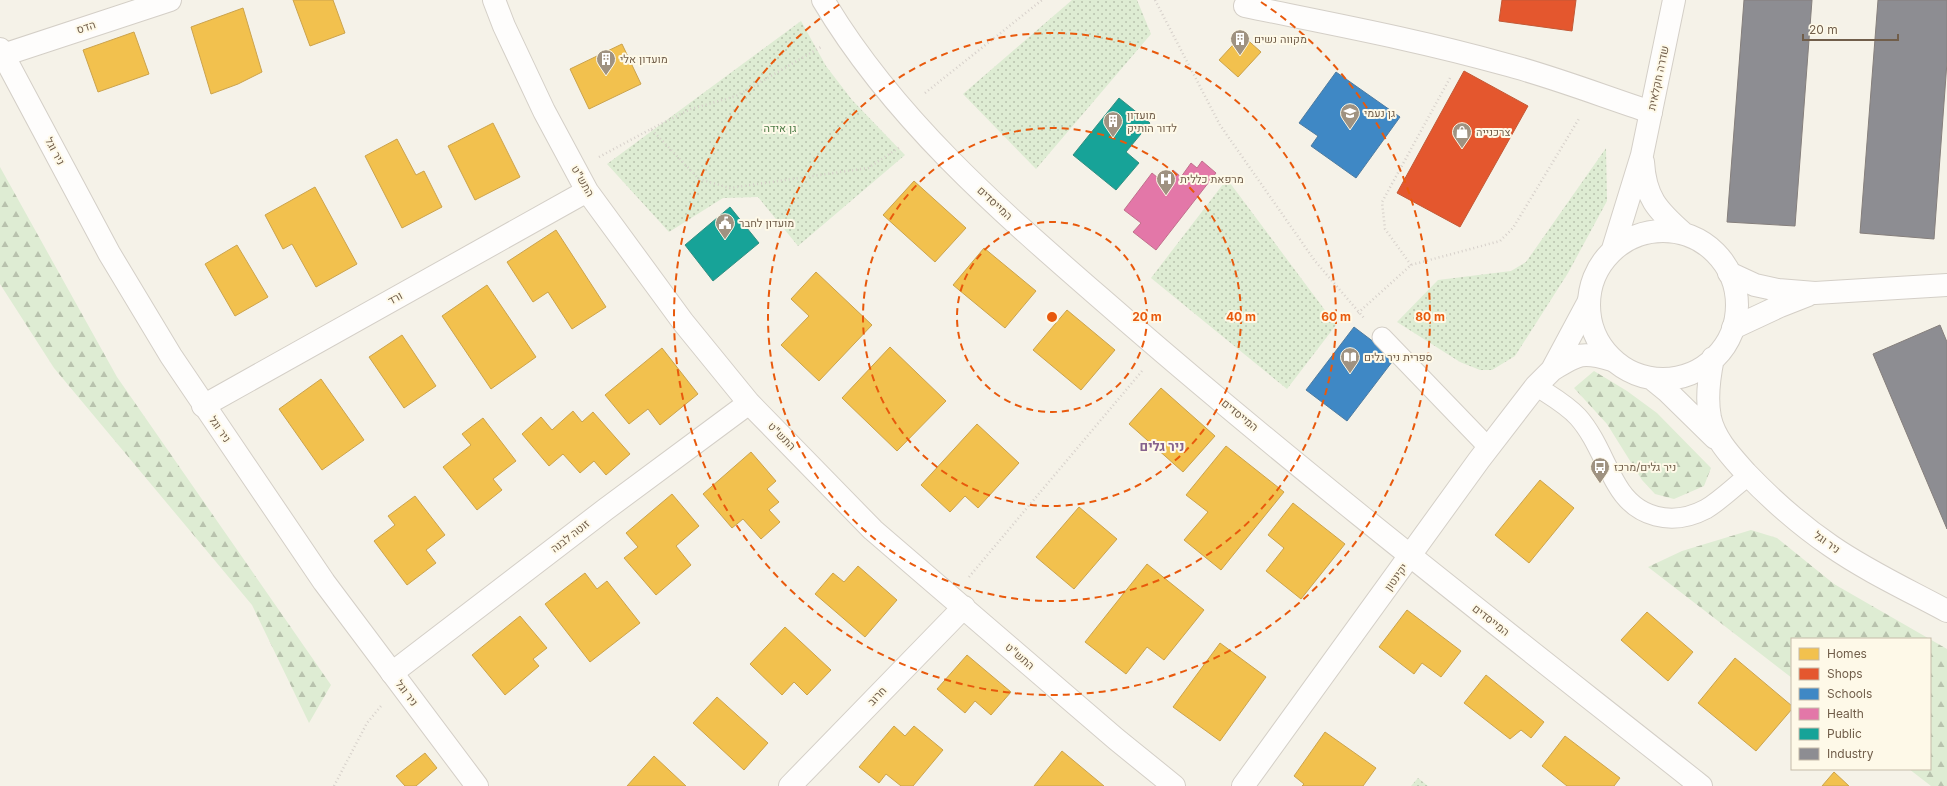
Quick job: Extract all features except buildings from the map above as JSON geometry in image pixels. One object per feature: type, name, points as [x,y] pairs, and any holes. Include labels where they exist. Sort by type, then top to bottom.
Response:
[{"type":"street","name":"הדס","points":[[2,52],[170,0]]},
{"type":"street","name":"התש\"ט","points":[[494,0],[504,26],[544,111],[588,191],[683,322],[749,403],[873,530],[1116,739],[1174,786]]},
{"type":"street","name":"המייסדים","points":[[822,0],[843,34],[903,111],[975,184],[1054,257],[1160,349],[1411,556],[1701,786]]},
{"type":"street","name":"שדרה חקלאית","points":[[1613,249],[1642,155],[1674,0]]},
{"type":"street","points":[[1243,2],[1506,64],[1651,112]]},
{"type":"street","name":"ניר וגל","points":[[2,52],[117,266],[155,331],[203,406],[324,582],[477,786]]},
{"type":"street","name":"שדרה חקלאית","points":[[1642,155],[1644,183],[1655,205],[1682,233]]},
{"type":"street","name":"ורד","points":[[203,406],[588,191]]},
{"type":"street","points":[[1658,230],[1682,233],[1705,243],[1722,260],[1729,273],[1733,281],[1737,304],[1733,328],[1721,350],[1704,366],[1682,376],[1657,379],[1651,378],[1634,373],[1612,360],[1597,340],[1589,317],[1589,292],[1598,269],[1613,249],[1634,236],[1658,230]]},
{"type":"street","points":[[1729,273],[1755,285],[1778,290],[1815,293],[1947,285]]},
{"type":"street","points":[[1733,328],[1780,306],[1815,293]]},
{"type":"street","name":"יקינטון","points":[[1552,370],[1589,301]]},
{"type":"street","name":"יקינטון","points":[[1243,786],[1489,448],[1536,386],[1552,370],[1575,356],[1592,354],[1612,360]]},
{"type":"street","name":"ניר וגל","points":[[1713,358],[1709,380],[1710,418],[1717,437],[1726,449]]},
{"type":"street","name":"ניר וגל","points":[[1651,378],[1667,391],[1726,449],[1766,494],[1831,546],[1867,568],[1947,611]]},
{"type":"street","name":"זוטה לבנה","points":[[396,678],[606,508],[749,403]]},
{"type":"street","name":"חרוב","points":[[790,786],[958,602]]},
{"type":"lane","points":[[1382,337],[1489,448]]},
{"type":"lane","points":[[1536,386],[1563,404],[1578,418],[1594,441],[1627,501],[1644,513],[1665,518],[1686,517],[1706,508],[1749,475]]},
{"type":"path","points":[[903,111],[1042,0]]},
{"type":"path","points":[[1155,0],[1220,125],[1315,261],[1358,313],[1382,337]]},
{"type":"path","points":[[576,169],[691,109],[736,96],[843,34]]},
{"type":"path","points":[[1411,265],[1384,229],[1382,202],[1463,53]]},
{"type":"path","points":[[1358,313],[1411,265],[1500,241],[1513,228],[1594,93]]},
{"type":"path","points":[[651,129],[699,179],[730,188],[868,168],[924,132]]},
{"type":"path","points":[[958,602],[1160,349]]},
{"type":"path","points":[[334,786],[367,723],[396,678]]},
{"type":"green space","points":[[1072,0],[1137,0],[1151,34],[1036,169],[963,94]]},
{"type":"green space","name":"גן אידה","points":[[801,21],[826,66],[852,100],[905,155],[798,246],[758,197],[723,198],[669,232],[607,164]]},
{"type":"green space","points":[[1606,148],[1607,201],[1568,273],[1515,356],[1492,370],[1480,370],[1460,362],[1397,322],[1438,280],[1511,271],[1526,262]]},
{"type":"green space","points":[[0,167],[117,377],[331,685],[309,723],[252,605],[54,368],[0,284]]},
{"type":"green space","points":[[1227,179],[1336,325],[1287,389],[1151,278]]},
{"type":"green space","points":[[1594,371],[1627,391],[1657,413],[1711,468],[1704,486],[1674,499],[1655,494],[1642,480],[1607,424],[1574,388]]},
{"type":"green space","points":[[1751,530],[1777,538],[1834,584],[1928,638],[1791,638],[1791,677],[1648,567],[1682,551]]},
{"type":"green space","points":[[1931,640],[1947,649],[1947,786],[1931,786],[1910,770],[1931,770]]},
{"type":"green space","points":[[1418,778],[1428,786],[1411,786]]},
{"type":"place","name":"מקווה נשים","points":[[1240,56]]},
{"type":"place","name":"מועדון אלי","points":[[606,76]]},
{"type":"place","name":"גן נעמי","points":[[1350,130]]},
{"type":"place","name":"מועדון לדור הותיק","points":[[1113,138]]},
{"type":"place","name":"צרכנייה","points":[[1462,149]]},
{"type":"place","name":"מרפאת כללית","points":[[1166,196]]},
{"type":"place","name":"מועדון לחבר","points":[[725,240]]},
{"type":"place","name":"ספרית ניר גלים","points":[[1350,374]]},
{"type":"place","name":"ניר גלים/מרכז","points":[[1600,484]]},
{"type":"district","name":"ניר גלים","points":[[1162,446]]}]
